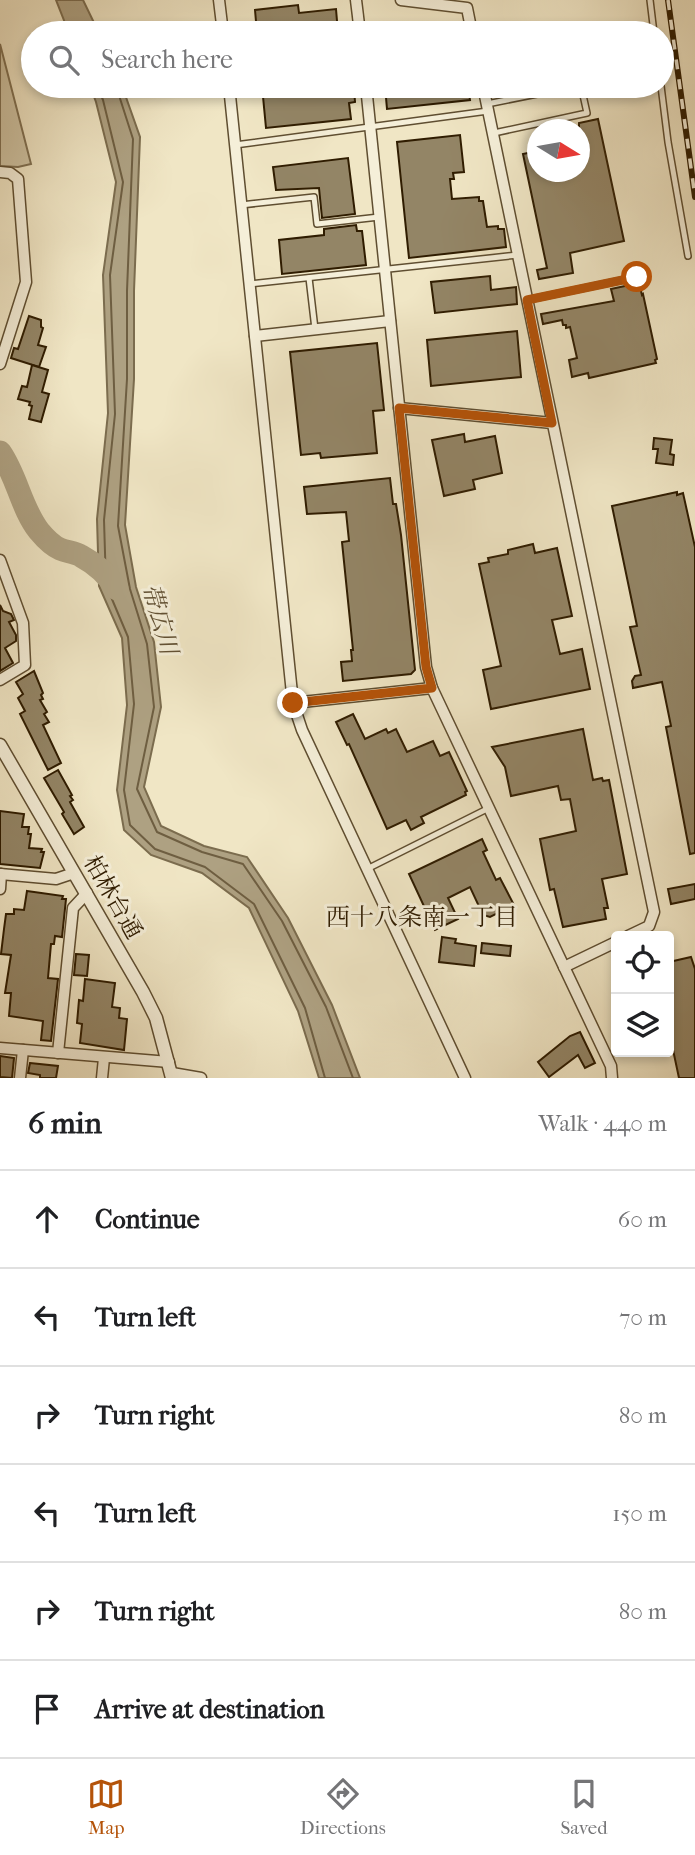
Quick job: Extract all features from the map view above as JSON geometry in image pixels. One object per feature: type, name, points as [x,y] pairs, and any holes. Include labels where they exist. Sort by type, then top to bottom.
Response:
[{"type":"street","points":[[219,0],[222,21]]},
{"type":"street","points":[[356,0],[359,21]]},
{"type":"street","points":[[401,0],[467,8],[470,21]]},
{"type":"street","points":[[230,98],[293,703],[302,730],[465,1078]]},
{"type":"street","points":[[367,98],[426,667],[432,688],[611,1066],[612,1078]]},
{"type":"street","points":[[486,98],[654,912],[649,926],[638,931]]},
{"type":"street","points":[[0,172],[10,173],[18,179],[26,282],[0,365]]},
{"type":"street","points":[[255,336],[390,321]]},
{"type":"street","points":[[399,408],[552,423]]},
{"type":"street","points":[[0,560],[23,623],[25,665],[0,680]]},
{"type":"street","points":[[293,703],[432,688]]},
{"type":"street","name":"柏林台通","points":[[0,745],[87,893],[156,1018],[171,1071]]},
{"type":"street","points":[[0,889],[1,874],[56,879],[74,873]]},
{"type":"street","points":[[58,1053],[73,908],[87,893]]},
{"type":"street","points":[[564,967],[611,944]]},
{"type":"street","points":[[0,1048],[103,1058],[201,1078]]},
{"type":"street","points":[[20,1078],[23,1050]]},
{"type":"street","points":[[102,1078],[103,1058]]},
{"type":"lane","points":[[650,0],[653,21]]},
{"type":"lane","points":[[235,145],[370,126],[527,98]]},
{"type":"lane","points":[[493,133],[587,113],[583,98]]},
{"type":"lane","points":[[663,98],[688,256]]},
{"type":"lane","points":[[241,205],[314,197],[317,224],[379,217]]},
{"type":"lane","points":[[249,285],[518,255]]},
{"type":"lane","points":[[527,300],[637,277]]},
{"type":"lane","points":[[309,278],[315,329]]},
{"type":"lane","points":[[367,870],[489,808]]},
{"type":"shaded area","points":[[0,44],[31,164],[18,167],[0,166]]},
{"type":"water","points":[[56,0],[83,0],[93,21],[64,21]]},
{"type":"water","points":[[94,98],[126,98],[140,137],[134,291],[134,379],[125,525],[136,587],[154,642],[161,707],[144,787],[161,826],[204,846],[247,857],[288,918],[332,1005],[360,1078],[319,1078],[298,1011],[249,908],[202,873],[151,855],[124,830],[117,790],[127,705],[122,638],[99,586],[97,519],[108,413],[103,275],[116,182]]},
{"type":"building","points":[[298,5],[299,13],[336,9],[337,21],[256,21],[255,10]]},
{"type":"building","points":[[263,98],[355,98],[355,102],[349,103],[351,119],[266,128]]},
{"type":"building","points":[[386,98],[470,100],[387,109]]},
{"type":"building","points":[[598,119],[624,241],[570,253],[573,273],[539,279],[537,270],[547,268],[529,182],[590,182],[590,121]]},
{"type":"building","points":[[460,135],[464,172],[453,173],[454,179],[450,179],[452,199],[479,197],[479,201],[483,201],[487,227],[498,226],[498,229],[504,229],[506,247],[409,258],[397,142]]},
{"type":"building","points":[[527,153],[527,173],[523,154]]},
{"type":"building","points":[[348,158],[355,214],[322,218],[319,188],[276,190],[273,167]]},
{"type":"building","points":[[356,225],[357,231],[362,231],[366,265],[282,274],[279,240],[324,235],[324,229]]},
{"type":"building","points":[[490,276],[491,290],[516,287],[517,304],[435,313],[431,282]]},
{"type":"building","points":[[639,283],[656,363],[589,378],[588,373],[572,377],[569,360],[577,358],[570,327],[566,328],[562,320],[543,324],[541,314],[614,301],[611,289]]},
{"type":"building","points":[[29,316],[41,320],[43,328],[38,345],[46,347],[39,367],[11,358],[14,348],[18,349]]},
{"type":"building","points":[[517,331],[521,377],[431,386],[427,340]]},
{"type":"building","points":[[377,343],[384,410],[373,411],[377,453],[321,458],[320,453],[301,455],[290,352]]},
{"type":"building","points":[[32,365],[48,370],[42,392],[49,394],[41,422],[29,419],[32,406],[29,405],[30,402],[18,399],[22,386],[27,387]]},
{"type":"building","points":[[464,434],[465,442],[495,436],[502,473],[473,480],[475,489],[444,496],[432,440]]},
{"type":"building","points":[[654,438],[672,440],[670,454],[674,455],[673,465],[656,463],[658,449],[653,449]]},
{"type":"building","points":[[390,478],[401,535],[415,670],[411,674],[343,681],[341,662],[352,661],[353,650],[342,542],[349,541],[346,512],[307,514],[304,487]]},
{"type":"building","points":[[677,492],[677,495],[683,493],[695,547],[695,853],[690,854],[666,727],[671,726],[662,682],[633,688],[632,681],[635,676],[641,675],[630,627],[637,626],[612,506]]},
{"type":"building","points":[[533,544],[535,553],[557,548],[572,616],[552,620],[560,654],[582,649],[590,689],[491,709],[483,670],[501,666],[479,564],[489,562],[488,558],[508,554],[508,550]]},
{"type":"building","points":[[0,605],[14,620],[9,622],[16,641],[5,648],[13,663],[0,671]]},
{"type":"building","points":[[34,671],[43,693],[43,699],[40,700],[47,712],[44,714],[49,722],[43,725],[61,763],[48,770],[20,714],[25,711],[18,698],[23,694],[16,682]]},
{"type":"building","points":[[353,714],[365,739],[386,729],[388,733],[396,729],[407,752],[433,741],[440,756],[449,752],[467,791],[466,795],[421,817],[424,823],[411,830],[406,820],[387,829],[349,744],[347,745],[336,722]]},
{"type":"building","points":[[583,729],[593,780],[609,780],[627,874],[602,879],[608,908],[604,908],[606,919],[563,927],[554,889],[550,890],[540,839],[576,831],[570,799],[561,800],[558,786],[511,796],[505,767],[492,747]]},
{"type":"building","points":[[58,770],[72,795],[70,796],[73,800],[70,802],[84,827],[74,834],[44,778]]},
{"type":"building","points":[[0,811],[24,814],[22,827],[29,827],[28,834],[31,834],[29,848],[42,849],[41,852],[44,852],[40,868],[0,864]]},
{"type":"building","points":[[482,839],[487,850],[483,852],[496,880],[500,878],[514,905],[490,917],[483,915],[470,887],[448,898],[458,919],[435,930],[409,874]]},
{"type":"building","points":[[695,884],[695,899],[671,904],[668,889]]},
{"type":"building","points":[[27,891],[63,896],[62,899],[66,899],[62,937],[55,936],[54,944],[51,944],[48,978],[58,979],[51,1041],[41,1040],[43,1021],[9,1016],[11,993],[5,993],[11,955],[1,954],[6,914],[14,914],[14,909],[24,910]]},
{"type":"building","points":[[442,937],[456,939],[455,943],[476,946],[474,966],[439,962]]},
{"type":"building","points":[[482,943],[511,946],[510,956],[481,953]]},
{"type":"building","points":[[76,954],[89,955],[87,976],[74,975]]},
{"type":"building","points":[[691,957],[695,969],[695,1078],[679,1078],[674,1054],[674,961]]},
{"type":"building","points":[[85,979],[115,983],[112,1007],[120,1008],[119,1018],[127,1019],[124,1050],[80,1043],[82,1024],[77,1023],[79,1000],[83,1001]]},
{"type":"building","points":[[580,1032],[595,1063],[585,1068],[578,1055],[549,1077],[538,1062],[570,1036]]},
{"type":"building","points":[[0,1056],[14,1058],[12,1078],[0,1077]]},
{"type":"building","points":[[30,1063],[58,1066],[56,1078],[40,1078],[40,1075],[28,1073]]},
{"type":"waterway","points":[[0,452],[39,531],[57,548],[79,555],[92,563],[117,589]]},
{"type":"railway","points":[[668,0],[671,21]]},
{"type":"railway","points":[[674,44],[695,197]]},
{"type":"district","name":"西十八条南一丁目","points":[[422,917]]},
{"type":"route","points":[[293,703],[432,688],[426,667],[399,408],[552,423],[527,300],[637,277]]},
{"type":"water label","name":"帯広川","points":[[160,619]]}]
